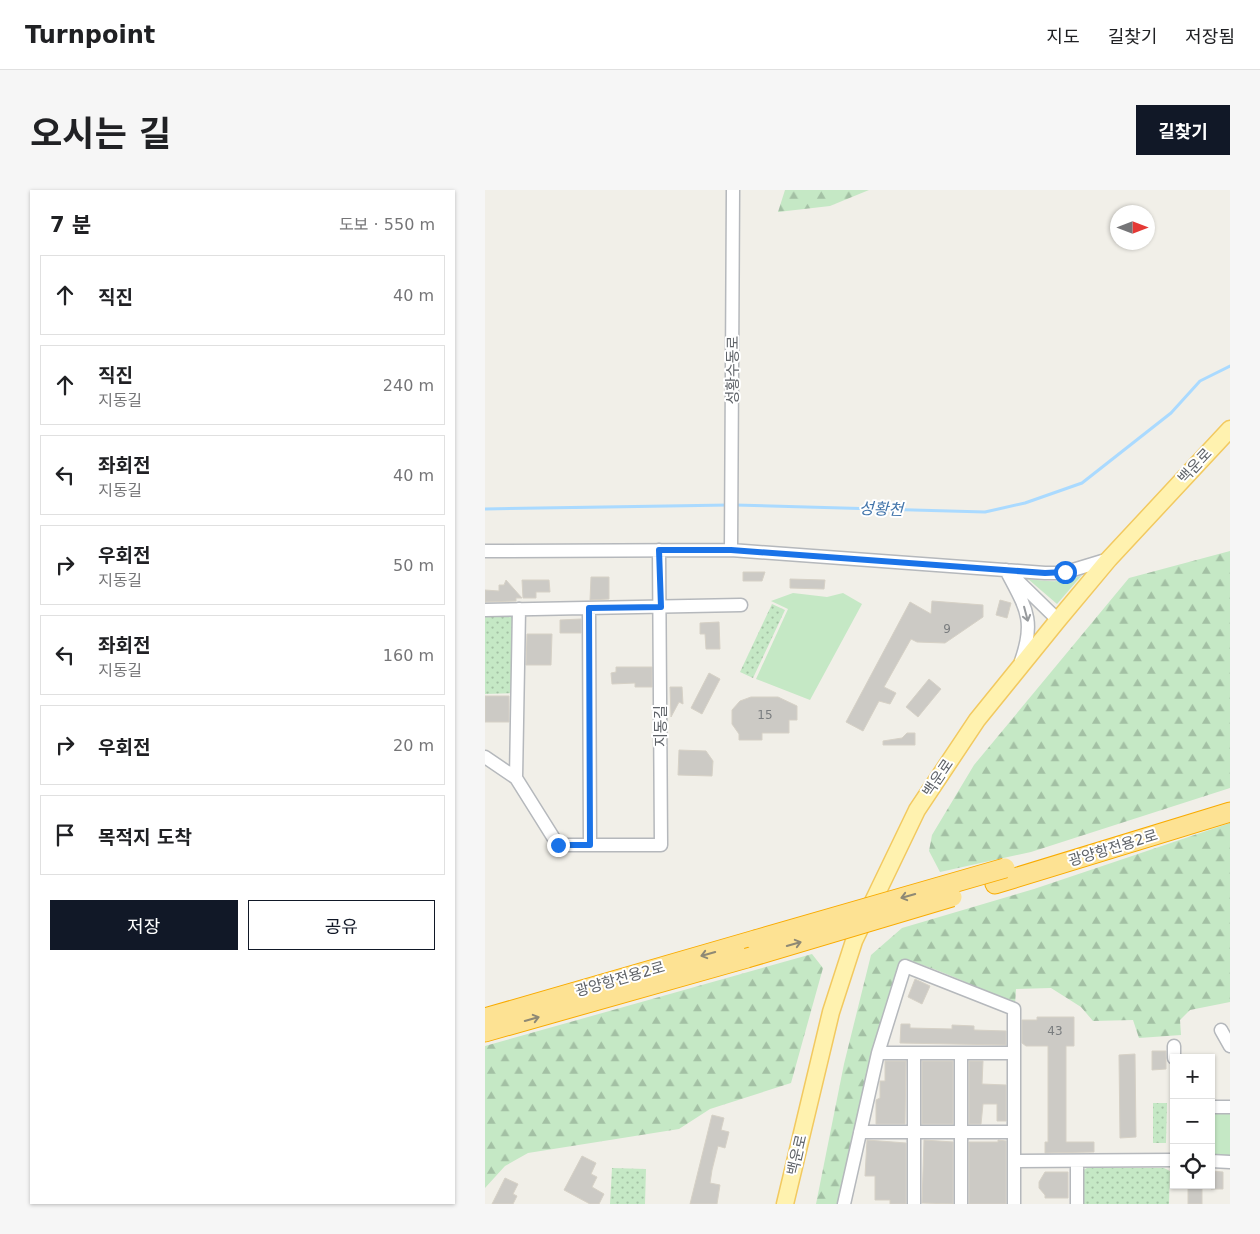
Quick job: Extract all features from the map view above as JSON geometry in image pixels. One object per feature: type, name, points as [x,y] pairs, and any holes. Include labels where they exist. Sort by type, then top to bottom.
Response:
[{"type":"highway","name":"광양항전용2로","points":[[485,1018],[1005,868],[1230,799]]},
{"type":"highway","name":"광양항전용2로","points":[[485,1032],[747,958],[1230,812]]},
{"type":"highway","points":[[485,1009],[552,998]]},
{"type":"main road","name":"백운로","points":[[785,1204],[831,1012],[854,941],[917,810],[977,720],[1058,620],[1109,559],[1230,429]]},
{"type":"street","name":"성황수동로","points":[[731,550],[733,190]]},
{"type":"street","name":"지동길","points":[[590,845],[661,845],[661,607],[659,550]]},
{"type":"street","points":[[485,551],[731,550],[1063,573],[1109,559]]},
{"type":"street","points":[[1007,570],[1058,620]]},
{"type":"street","points":[[1007,570],[1022,601],[1028,619],[1029,639],[1019,668]]},
{"type":"street","points":[[485,610],[741,605]]},
{"type":"street","points":[[485,757],[516,778],[558,845],[590,845],[589,608]]},
{"type":"street","points":[[516,778],[519,609]]},
{"type":"street","points":[[844,1204],[878,1053],[905,966],[1014,1009],[1014,1204]]},
{"type":"street","points":[[1221,1030],[1230,1046]]},
{"type":"street","points":[[878,1053],[1014,1053]]},
{"type":"street","points":[[914,1053],[914,1204]]},
{"type":"street","points":[[961,1053],[961,1204]]},
{"type":"street","points":[[1215,1107],[1230,1107]]},
{"type":"street","points":[[860,1132],[1014,1132]]},
{"type":"street","points":[[1015,1161],[1170,1160]]},
{"type":"street","points":[[1077,1161],[1077,1204]]},
{"type":"street","points":[[1215,1161],[1230,1162]]},
{"type":"green space","points":[[785,190],[869,190],[830,206],[778,212]]},
{"type":"green space","points":[[1230,551],[1230,788],[1031,852],[940,872],[929,851],[932,835],[974,765],[1129,578]]},
{"type":"green space","points":[[1082,575],[1057,604],[1028,579],[1062,581]]},
{"type":"green space","points":[[793,593],[827,597],[843,593],[862,604],[810,700],[756,679],[788,609],[771,601]]},
{"type":"green space","points":[[772,604],[785,610],[753,678],[740,672]]},
{"type":"green space","points":[[485,616],[514,616],[516,693],[485,694]]},
{"type":"green space","points":[[1230,823],[1230,1002],[1190,1010],[1180,1020],[1181,1035],[1139,1038],[1133,1020],[1093,1021],[1081,1007],[1051,988],[1016,989],[1015,1005],[946,974],[904,959],[837,1204],[816,1204],[844,1064],[871,955],[902,928],[1034,889]]},
{"type":"green space","points":[[812,954],[823,968],[791,1083],[710,1109],[679,1129],[528,1153],[505,1166],[485,1188],[485,1046]]},
{"type":"green space","points":[[1153,1103],[1167,1103],[1166,1143],[1153,1143]]},
{"type":"green space","points":[[1215,1113],[1230,1113],[1230,1155],[1215,1155]]},
{"type":"green space","points":[[612,1168],[646,1169],[645,1204],[610,1204]]},
{"type":"green space","points":[[1087,1168],[1164,1168],[1170,1171],[1169,1204],[1081,1204],[1082,1171]]},
{"type":"building","points":[[743,572],[765,572],[762,581],[743,581]]},
{"type":"building","points":[[591,577],[609,577],[609,599],[590,600]]},
{"type":"building","points":[[790,579],[825,580],[824,589],[790,588]]},
{"type":"building","points":[[506,580],[522,598],[516,598],[516,601],[485,602],[485,590],[499,591],[499,585],[504,585]]},
{"type":"building","points":[[522,580],[549,580],[550,592],[536,592],[536,598],[523,598]]},
{"type":"building","points":[[1000,600],[1011,603],[1007,618],[996,615]]},
{"type":"building","points":[[932,601],[983,605],[983,617],[945,643],[917,642],[911,639],[884,687],[896,693],[890,704],[879,701],[863,731],[846,722],[910,602],[931,614]]},
{"type":"building","points":[[581,619],[581,633],[560,633],[560,620]]},
{"type":"building","points":[[719,622],[720,649],[706,649],[705,634],[700,634],[700,623]]},
{"type":"building","points":[[527,634],[552,634],[551,665],[526,665]]},
{"type":"building","points":[[616,667],[652,667],[652,687],[635,687],[635,683],[612,684],[611,673],[616,672]]},
{"type":"building","points":[[709,673],[720,679],[702,714],[691,708]]},
{"type":"building","points":[[929,679],[941,689],[918,717],[906,707]]},
{"type":"building","points":[[670,687],[682,687],[683,704],[679,702],[671,717]]},
{"type":"building","points":[[485,696],[509,696],[509,722],[485,722]]},
{"type":"building","points":[[751,697],[778,697],[797,706],[797,720],[789,720],[789,733],[762,733],[762,740],[739,740],[739,734],[732,724],[732,710],[740,701]]},
{"type":"building","points":[[907,733],[915,733],[915,745],[883,745],[883,741],[902,738]]},
{"type":"building","points":[[679,750],[706,751],[713,761],[712,776],[678,775]]},
{"type":"building","points":[[915,979],[930,986],[922,1004],[908,997]]},
{"type":"building","points":[[1037,1017],[1074,1017],[1074,1046],[1066,1046],[1066,1142],[1094,1142],[1094,1152],[1045,1153],[1045,1142],[1048,1142],[1048,1046],[1026,1046],[1022,1043],[1022,1020],[1037,1020]]},
{"type":"building","points":[[901,1024],[910,1024],[910,1028],[952,1029],[952,1025],[974,1026],[974,1030],[1006,1031],[1006,1045],[900,1043]]},
{"type":"building","points":[[1152,1051],[1166,1051],[1166,1069],[1152,1070]]},
{"type":"building","points":[[1135,1054],[1136,1137],[1120,1138],[1119,1055]]},
{"type":"building","points":[[885,1061],[906,1061],[905,1124],[876,1124],[876,1100],[880,1098],[880,1081],[885,1081]]},
{"type":"building","points":[[922,1061],[953,1061],[953,1124],[922,1124]]},
{"type":"building","points":[[969,1061],[983,1061],[982,1084],[1006,1085],[1006,1121],[997,1121],[997,1104],[983,1104],[981,1124],[969,1124]]},
{"type":"building","points":[[712,1115],[724,1118],[721,1130],[729,1132],[725,1148],[718,1146],[712,1170],[710,1183],[720,1185],[717,1204],[690,1204]]},
{"type":"building","points":[[867,1140],[906,1143],[906,1204],[890,1204],[890,1200],[875,1200],[875,1176],[865,1176]]},
{"type":"building","points":[[924,1140],[953,1142],[953,1204],[922,1203]]},
{"type":"building","points":[[998,1140],[1006,1141],[1006,1204],[969,1204],[969,1142],[998,1142]]},
{"type":"building","points":[[582,1156],[596,1163],[591,1174],[597,1177],[592,1187],[604,1194],[599,1204],[590,1204],[564,1190]]},
{"type":"building","points":[[1215,1171],[1223,1172],[1223,1189],[1215,1189]]},
{"type":"building","points":[[1045,1172],[1068,1172],[1068,1198],[1045,1198],[1045,1195],[1039,1188],[1039,1182]]},
{"type":"building","points":[[505,1178],[518,1184],[513,1194],[517,1196],[513,1204],[492,1204]]},
{"type":"building","points":[[1188,1189],[1202,1189],[1202,1204],[1188,1204]]},
{"type":"waterway","name":"성황천","points":[[735,505],[985,512],[1025,503],[1082,483],[1171,413],[1200,381],[1230,366]]},
{"type":"waterway","name":"성황천","points":[[485,509],[729,505]]},
{"type":"route","points":[[558,845],[590,845],[589,608],[661,607],[659,550],[731,550],[1045,573],[1065,572]]}]
